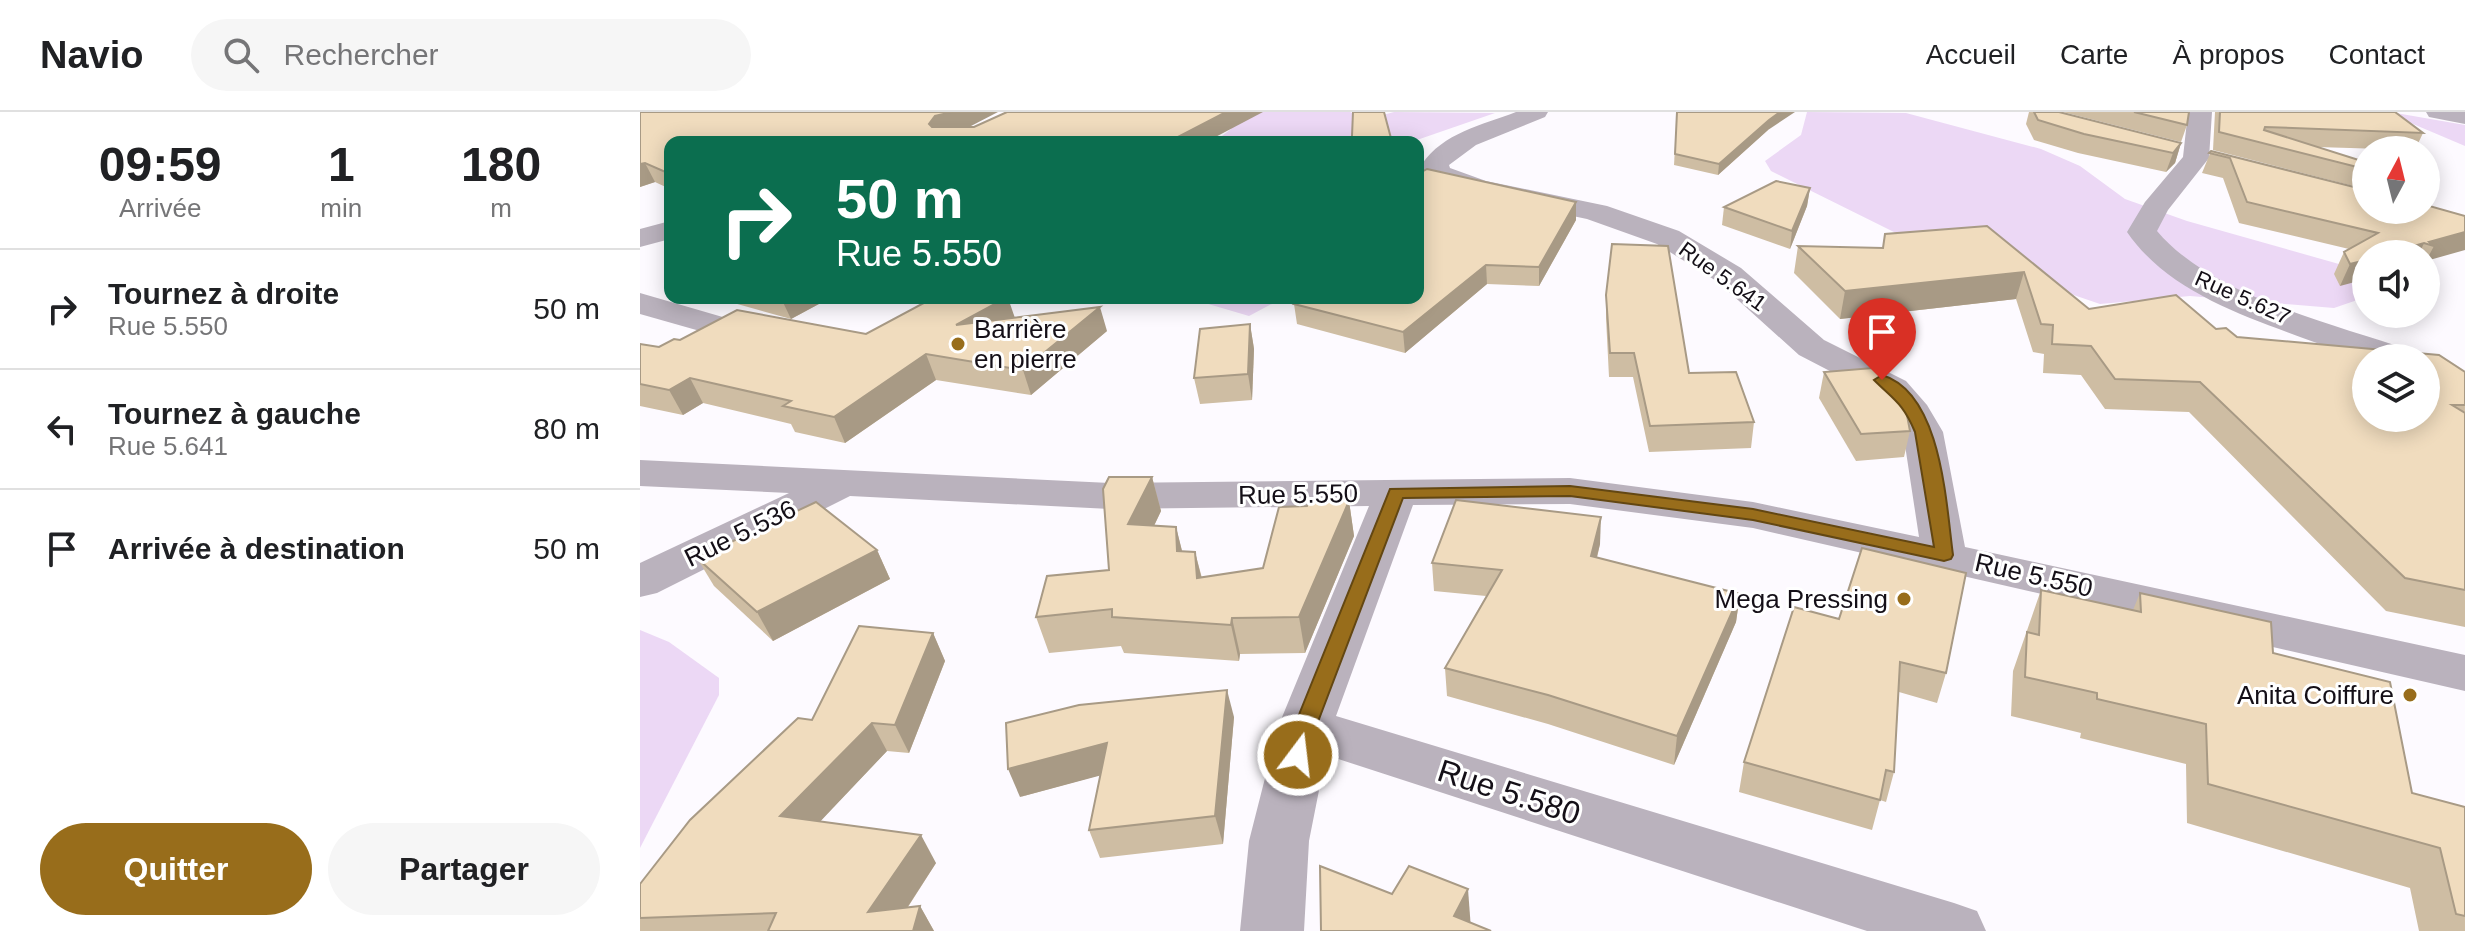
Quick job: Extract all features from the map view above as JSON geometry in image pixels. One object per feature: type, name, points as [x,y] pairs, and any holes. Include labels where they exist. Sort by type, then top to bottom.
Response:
[{"type":"street","name":"Rue 5.641","points":[[1536,112],[1490,129],[1441,154],[1435,164],[1437,173],[1491,190],[1565,204],[1620,219],[1667,238],[1688,248],[1750,291],[1819,352],[1882,380],[1899,391],[1916,414],[1923,432],[1933,472],[1944,555]]},
{"type":"street","name":"Rue 5.627","points":[[2200,112],[2196,158],[2155,208],[2142,232],[2151,248],[2218,291],[2359,344]]},
{"type":"street","points":[[2438,112],[2465,117]]},
{"type":"street","points":[[2440,220],[2465,226]]},
{"type":"street","points":[[640,238],[664,232]]},
{"type":"street","points":[[640,303],[721,327]]},
{"type":"street","name":"Rue 5.550","points":[[640,473],[1110,496],[1570,491],[1753,515],[2465,673]]},
{"type":"street","name":"Rue 5.536","points":[[640,582],[841,484]]},
{"type":"street","points":[[1272,931],[1279,841],[1305,727],[1396,493]]},
{"type":"street","name":"Rue 5.580","points":[[1305,727],[1954,931]]},
{"type":"shaded area","points":[[1160,112],[1350,112],[1367,119],[1394,112],[1495,113],[1424,138],[1222,136],[1231,129]]},
{"type":"shaded area","points":[[1807,112],[1906,113],[2041,149],[2080,166],[2125,199],[2187,221],[2346,266],[2352,269],[2352,302],[2334,308],[2190,296],[2100,304],[1904,237],[1771,171],[1765,161],[1801,135]]},
{"type":"shaded area","points":[[2390,112],[2465,125],[2465,146],[2399,118]]},
{"type":"shaded area","points":[[1208,304],[1272,304],[1249,316]]},
{"type":"shaded area","points":[[640,630],[669,642],[719,678],[719,695],[640,848]]},
{"type":"building","points":[[640,112],[952,112],[935,116],[929,124],[932,127],[974,127],[1007,112],[1226,112],[1180,136],[664,136],[664,171],[645,163],[640,164]]},
{"type":"building","points":[[1353,112],[1384,112],[1390,136],[1352,136]]},
{"type":"building","points":[[1677,112],[1780,112],[1719,164],[1675,154]]},
{"type":"building","points":[[2034,112],[2059,112],[2181,143],[2173,153],[2084,134],[2038,120]]},
{"type":"building","points":[[2134,112],[2189,112],[2187,125]]},
{"type":"building","points":[[2220,112],[2395,112],[2423,133],[2265,127],[2264,130],[2352,158],[2352,166],[2219,132]]},
{"type":"building","points":[[2211,151],[2352,186],[2352,224],[2440,224],[2440,209],[2465,216],[2465,232],[2436,240],[2365,240],[2378,233],[2247,202],[2230,158],[2209,153]]},
{"type":"building","points":[[1424,171],[1576,202],[1539,267],[1486,265],[1403,332],[1294,304],[1424,304]]},
{"type":"building","points":[[1776,181],[1810,188],[1792,231],[1724,207]]},
{"type":"building","points":[[1987,226],[2089,309],[2176,295],[2216,329],[2226,328],[2237,337],[2352,347],[2352,432],[2440,432],[2440,356],[2465,372],[2465,405],[2452,405],[2465,413],[2465,590],[2405,578],[2200,382],[2115,379],[2091,346],[2052,344],[2053,325],[2041,324],[2024,272],[1845,291],[1798,246],[1883,248],[1885,234]]},
{"type":"building","points":[[1612,244],[1668,246],[1689,373],[1736,372],[1754,422],[1650,426],[1634,353],[1610,353],[1606,295]]},
{"type":"building","points":[[2352,248],[2352,264],[2350,264],[2344,252]]},
{"type":"building","points":[[922,304],[995,304],[956,325],[1100,307],[1023,370],[926,354],[834,417],[783,406],[791,401],[690,378],[669,390],[640,384],[640,344],[659,347],[674,339],[680,340],[737,310],[866,334]]},
{"type":"building","points":[[1250,324],[1248,374],[1194,378],[1200,329]]},
{"type":"building","points":[[1873,368],[1881,372],[1906,410],[1910,431],[1861,434],[1824,372]]},
{"type":"building","points":[[1109,477],[1152,477],[1128,524],[1176,527],[1177,551],[1195,552],[1197,578],[1263,568],[1279,507],[1307,506],[1309,501],[1349,501],[1299,617],[1232,618],[1231,625],[1112,617],[1112,609],[1036,617],[1047,576],[1109,570],[1103,489]]},
{"type":"building","points":[[1456,500],[1601,517],[1591,556],[1740,594],[1677,736],[1548,695],[1445,668],[1502,570],[1432,563]]},
{"type":"building","points":[[816,502],[877,550],[757,612],[697,558]]},
{"type":"building","points":[[1862,548],[1966,573],[1946,673],[1900,662],[1894,772],[1886,770],[1880,800],[1744,762],[1794,607],[1839,619]]},
{"type":"building","points":[[2041,590],[2141,612],[2140,593],[2271,622],[2273,653],[2390,682],[2412,793],[2465,807],[2465,916],[2456,914],[2440,848],[2208,784],[2206,724],[2097,699],[2097,693],[2025,677],[2027,632],[2039,635]]},
{"type":"building","points":[[859,626],[933,633],[895,725],[872,723],[780,816],[921,835],[868,912],[920,906],[913,931],[768,931],[776,913],[640,918],[640,884],[690,820],[798,718],[812,720]]},
{"type":"building","points":[[1227,690],[1215,816],[1089,830],[1107,743],[1008,769],[1006,723],[1079,705]]},
{"type":"building","points":[[1320,866],[1392,894],[1409,866],[1468,889],[1454,916],[1491,931],[1321,931]]},
{"type":"place","name":"Barrière en pierre","points":[[958,344]]},
{"type":"place","name":"Mega Pressing","points":[[1904,599]]},
{"type":"place","name":"Anita Coiffure","points":[[2410,695]]},
{"type":"route","points":[[1298,755],[1305,727],[1396,493],[1570,491],[1753,515],[1944,555],[1933,472],[1923,432],[1916,414],[1899,391],[1882,380]]}]
